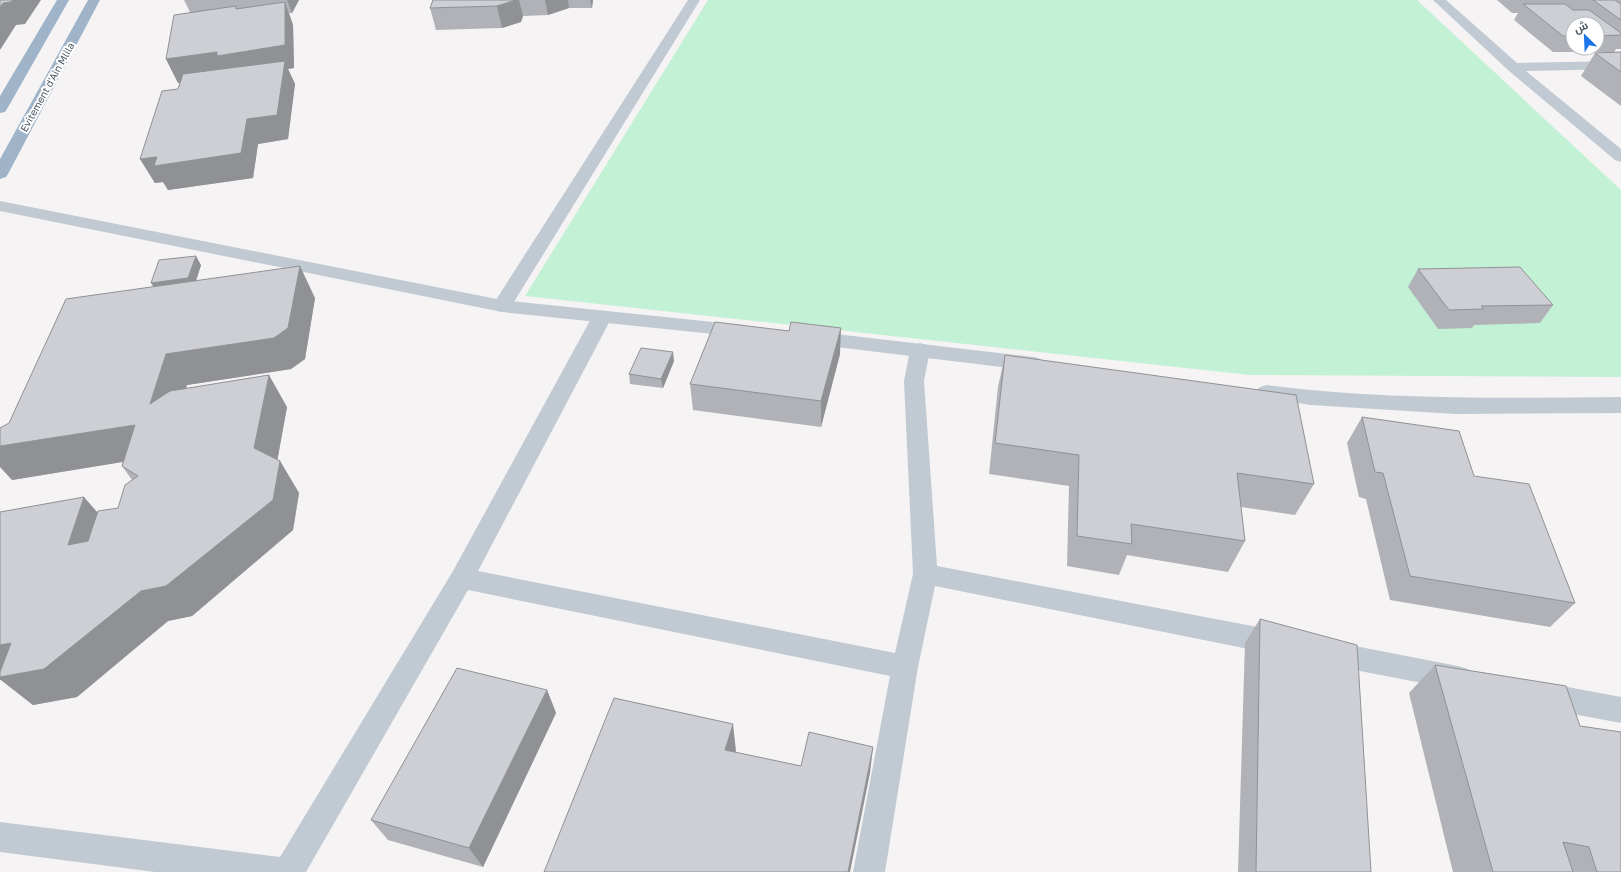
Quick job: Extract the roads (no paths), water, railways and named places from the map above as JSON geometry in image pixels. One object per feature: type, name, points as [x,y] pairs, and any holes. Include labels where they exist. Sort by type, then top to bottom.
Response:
[{"type":"highway","points":[[0,108],[63,0]]},
{"type":"highway","name":"Evitement d'Ain Mlila","points":[[0,174],[94,0]]},
{"type":"street","points":[[502,306],[694,0]]},
{"type":"street","points":[[1439,0],[1513,67],[1621,157]]},
{"type":"street","points":[[1513,67],[1621,65]]},
{"type":"street","points":[[0,206],[502,306],[761,333]]},
{"type":"street","points":[[289,872],[462,578],[602,317]]},
{"type":"street","points":[[793,337],[1053,366]]},
{"type":"street","points":[[869,872],[906,667],[925,574],[914,381],[920,350]]},
{"type":"street","points":[[1248,390],[1311,398],[1455,406],[1621,405]]},
{"type":"street","points":[[925,574],[1480,683]]},
{"type":"street","points":[[462,578],[906,667]]},
{"type":"street","points":[[1519,690],[1621,710]]},
{"type":"street","points":[[0,837],[278,872]]}]
